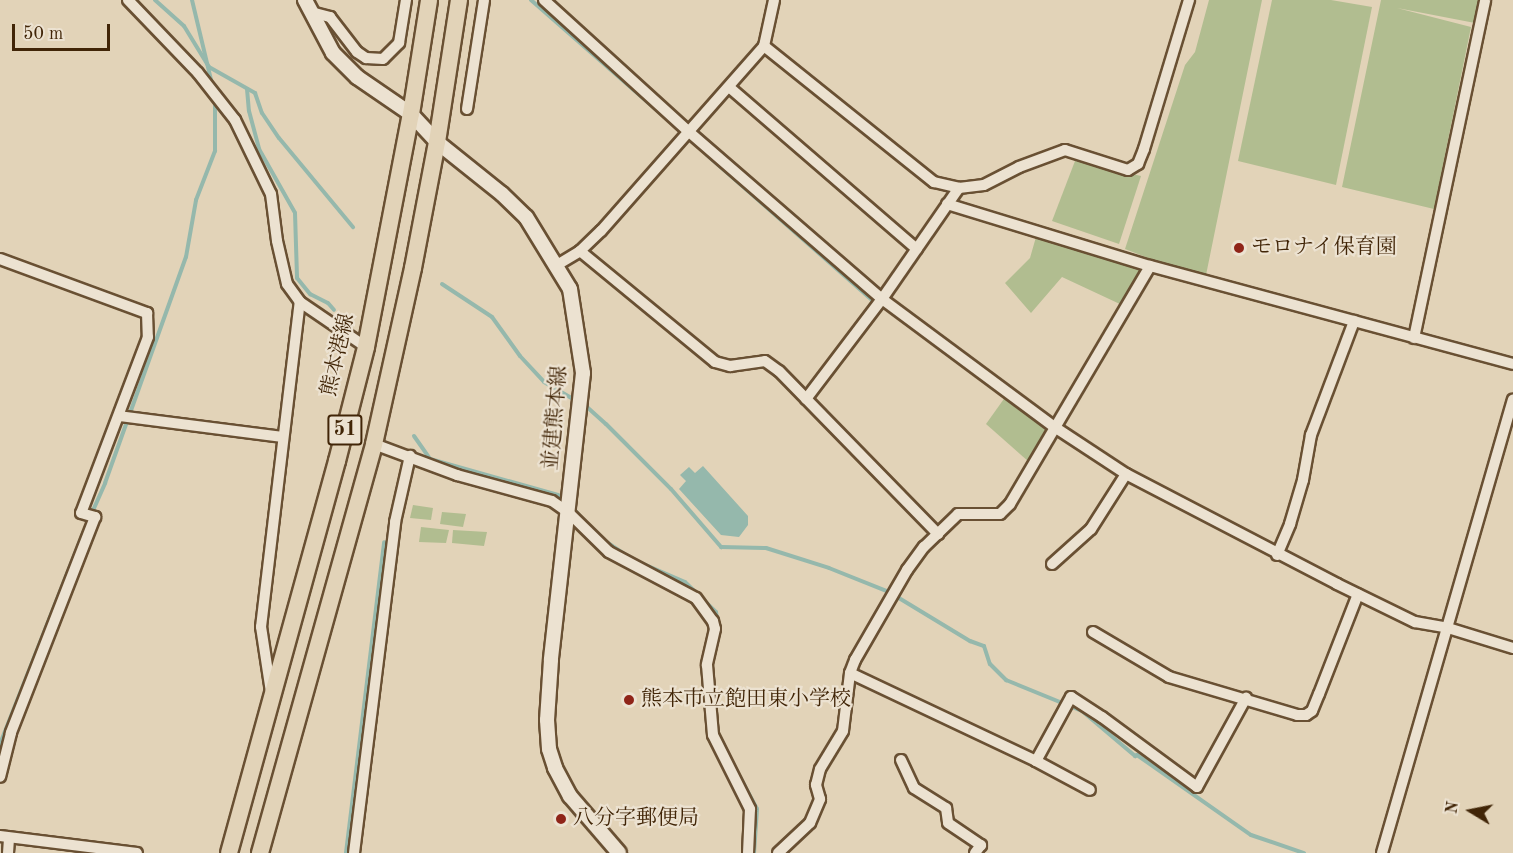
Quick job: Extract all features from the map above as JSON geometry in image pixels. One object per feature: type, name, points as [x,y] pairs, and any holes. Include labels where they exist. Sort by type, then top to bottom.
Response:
[{"type":"main road","name":"熊本港線","points":[[229,853],[366,347],[411,114],[429,0]]},
{"type":"main road","name":"51","points":[[260,853],[374,444],[437,142],[459,0]]},
{"type":"main road","name":"並建熊本線","points":[[308,6],[333,53],[357,77],[411,114],[437,142],[502,194],[526,218],[570,289],[583,373],[551,660],[547,720],[549,748],[555,768],[570,796],[619,853]]},
{"type":"street","points":[[128,0],[198,73],[235,120],[271,194],[277,241],[287,284],[300,302],[366,347]]},
{"type":"street","points":[[308,6],[330,17],[357,52],[366,58],[383,59],[393,52],[399,43],[406,0]]},
{"type":"street","points":[[467,109],[484,0]]},
{"type":"street","points":[[543,0],[688,131],[882,299],[1056,428],[1126,474],[1276,555],[1415,622],[1448,628],[1513,648]]},
{"type":"street","points":[[557,265],[580,251],[764,46],[774,0]]},
{"type":"street","points":[[764,46],[934,182],[959,188],[984,185],[1019,167],[1065,150],[1128,170],[1138,164],[1189,0]]},
{"type":"street","points":[[1414,338],[1485,0]]},
{"type":"street","points":[[729,87],[917,249]]},
{"type":"street","points":[[806,399],[882,299],[959,188]]},
{"type":"street","points":[[947,204],[1150,266],[1513,364]]},
{"type":"street","points":[[580,251],[716,362],[730,366],[765,361],[779,371],[938,534]]},
{"type":"street","points":[[0,259],[147,313],[148,337],[81,513],[95,517],[11,734],[0,777]]},
{"type":"street","points":[[778,853],[810,823],[820,799],[816,785],[820,769],[843,731],[850,673],[855,660],[907,570],[958,514],[1000,514],[1010,504],[1150,266]]},
{"type":"street","points":[[272,698],[261,627],[300,302]]},
{"type":"street","points":[[1276,555],[1290,524],[1304,480],[1311,435],[1354,321]]},
{"type":"street","points":[[1382,853],[1513,400]]},
{"type":"street","points":[[119,416],[282,437]]},
{"type":"street","points":[[374,444],[458,475],[552,501],[568,512],[609,552],[696,598],[713,621],[715,629],[707,665],[713,735],[750,809],[748,853]]},
{"type":"street","points":[[354,853],[395,522],[410,456]]},
{"type":"street","points":[[1052,564],[1091,529],[1126,474]]},
{"type":"street","points":[[1093,632],[1169,677],[1297,715],[1306,715],[1312,711],[1358,594]]},
{"type":"street","points":[[850,673],[1090,790]]},
{"type":"street","points":[[1036,762],[1071,697],[1197,787],[1245,698]]},
{"type":"street","points":[[901,760],[914,788],[946,808],[948,823],[981,845],[975,853]]},
{"type":"street","points":[[8,853],[5,837],[137,853]]},
{"type":"green space","points":[[1209,0],[1262,0],[1205,280],[1125,249],[1185,65],[1195,52]]},
{"type":"green space","points":[[1272,0],[1331,0],[1372,7],[1336,185],[1238,161]]},
{"type":"green space","points":[[1381,0],[1479,0],[1475,23],[1397,8],[1471,27],[1434,209],[1342,187]]},
{"type":"green space","points":[[1075,161],[1141,176],[1119,244],[1052,221]]},
{"type":"green space","points":[[1036,237],[1143,268],[1122,305],[1062,277],[1031,313],[1005,283],[1030,258]]},
{"type":"green space","points":[[1006,396],[1051,429],[1029,462],[986,424]]},
{"type":"green space","points":[[413,505],[433,508],[431,520],[410,518]]},
{"type":"green space","points":[[442,512],[466,514],[463,527],[440,524]]},
{"type":"green space","points":[[421,527],[449,530],[446,543],[419,542]]},
{"type":"green space","points":[[453,530],[487,532],[484,546],[452,543]]},
{"type":"water","points":[[703,466],[748,516],[748,525],[739,537],[721,535],[679,489],[686,481],[680,475],[689,467],[695,473]]},
{"type":"waterway","points":[[155,0],[184,26],[209,67],[255,93],[262,113],[279,138],[353,227]]},
{"type":"waterway","points":[[192,0],[212,84]]},
{"type":"waterway","points":[[531,0],[666,118]]},
{"type":"waterway","points":[[247,89],[249,111],[259,149],[295,213],[297,278],[310,294],[328,303],[334,310]]},
{"type":"waterway","points":[[91,515],[105,483],[186,257],[196,200],[215,151],[215,100]]},
{"type":"waterway","points":[[707,155],[872,300]]},
{"type":"waterway","points":[[442,284],[492,317],[520,356],[544,382],[587,407],[606,424],[671,489],[721,547],[766,548],[829,568],[889,592],[970,641],[984,646],[990,664],[1006,680],[1082,711],[1135,756],[1137,755],[1251,835],[1304,853]]},
{"type":"waterway","points":[[414,436],[430,459],[558,495],[564,500]]},
{"type":"waterway","points":[[572,507],[585,522]]},
{"type":"waterway","points":[[0,744],[83,533]]},
{"type":"waterway","points":[[605,541],[629,557]]},
{"type":"waterway","points":[[346,853],[384,542]]},
{"type":"waterway","points":[[641,563],[685,582],[716,612],[719,630]]},
{"type":"waterway","points":[[740,777],[757,809],[754,853]]},
{"type":"place","name":"モロナイ保育園","points":[[1239,248]]},
{"type":"place","name":"熊本市立飽田東小学校","points":[[629,700]]},
{"type":"place","name":"八分字郵便局","points":[[561,819]]}]
